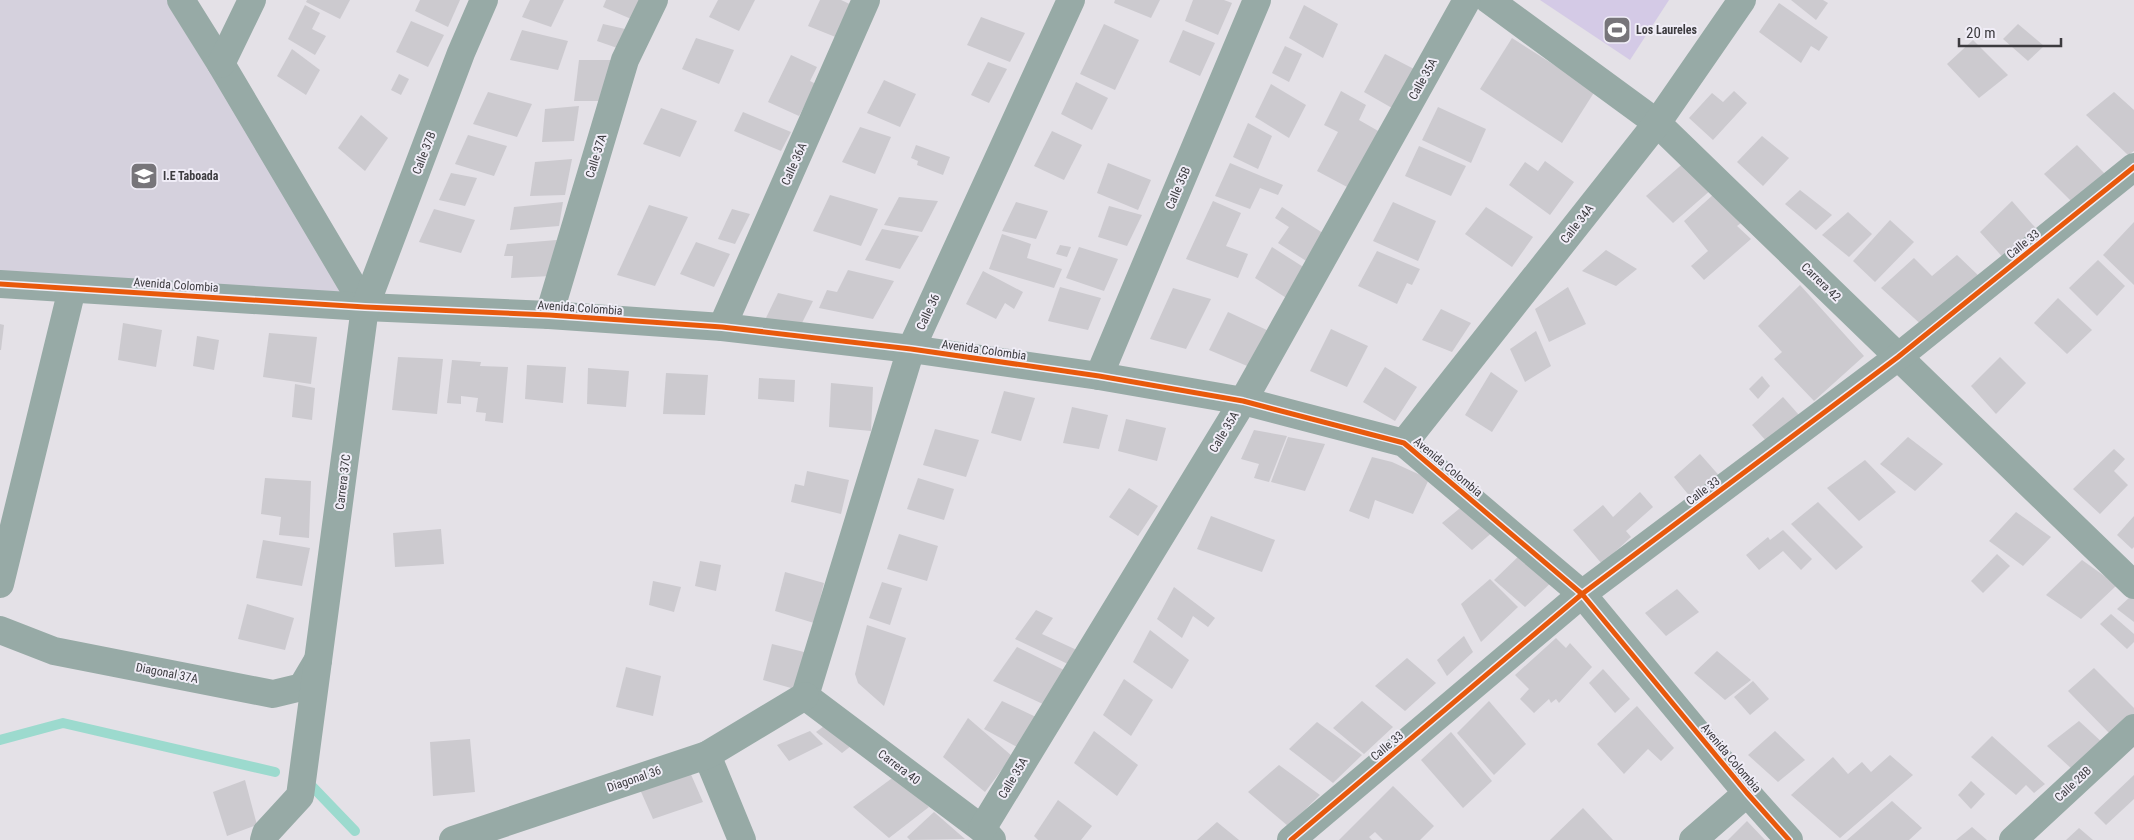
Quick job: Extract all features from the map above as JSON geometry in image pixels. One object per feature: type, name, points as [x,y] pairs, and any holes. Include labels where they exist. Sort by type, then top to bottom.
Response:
[{"type":"street","points":[[180,0],[221,64],[366,307]]},
{"type":"street","points":[[221,64],[252,0]]},
{"type":"street","name":"Calle 37B","points":[[366,307],[461,53],[484,0]]},
{"type":"street","name":"Calle 37A","points":[[548,315],[625,60],[654,0]]},
{"type":"street","name":"Calle 36A","points":[[722,327],[866,0]]},
{"type":"street","name":"Calle 36","points":[[805,696],[911,349],[1071,0]]},
{"type":"street","name":"Calle 35B","points":[[1099,376],[1257,0]]},
{"type":"street","name":"Calle 35A","points":[[987,835],[1243,401],[1467,0]]},
{"type":"street","name":"Carrera 42","points":[[1489,0],[1657,124],[2134,585]]},
{"type":"street","name":"Calle 34A","points":[[1404,443],[1657,124],[1742,0]]},
{"type":"street","name":"Calle 33","points":[[1291,840],[1582,594],[1898,357],[2134,167]]},
{"type":"street","name":"Avenida Colombia","points":[[0,284],[366,307],[548,315],[722,327],[911,349],[1099,376],[1243,401],[1404,443],[1582,594],[1747,793],[1789,840]]},
{"type":"street","points":[[0,584],[72,289]]},
{"type":"street","name":"Carrera 37C","points":[[264,840],[266,833],[300,796],[366,307]]},
{"type":"street","name":"Diagonal 37A","points":[[0,630],[54,651],[273,694],[302,687],[320,657]]},
{"type":"street","name":"Diagonal 36","points":[[453,840],[707,755],[805,696]]},
{"type":"street","name":"Carrera 40","points":[[805,696],[987,835]]},
{"type":"street","name":"Calle 28B","points":[[2013,840],[2134,728]]},
{"type":"street","points":[[707,755],[742,840]]},
{"type":"street","points":[[1693,840],[1747,793]]},
{"type":"shaded area","name":"I.E Taboada","points":[[0,0],[185,0],[365,307],[0,288]]},
{"type":"shaded area","name":"Los Laureles","points":[[1540,0],[1669,0],[1630,60]]},
{"type":"building","points":[[307,0],[350,0],[340,19],[306,2]]},
{"type":"building","points":[[420,0],[460,0],[448,27],[415,11]]},
{"type":"building","points":[[530,0],[564,0],[551,27],[522,17]]},
{"type":"building","points":[[606,0],[643,0],[636,21],[603,7]]},
{"type":"building","points":[[718,0],[755,0],[739,31],[709,17]]},
{"type":"building","points":[[820,0],[841,0],[854,6],[838,38],[808,26]]},
{"type":"building","points":[[1115,0],[1160,0],[1151,18],[1114,3]]},
{"type":"building","points":[[1193,0],[1224,0],[1232,3],[1218,35],[1185,21]]},
{"type":"building","points":[[1791,0],[1823,0],[1828,3],[1816,20]]},
{"type":"building","points":[[1779,3],[1828,37],[1819,51],[1811,46],[1801,63],[1759,32]]},
{"type":"building","points":[[305,5],[320,13],[312,29],[326,36],[315,55],[288,39]]},
{"type":"building","points":[[1304,5],[1338,24],[1323,58],[1289,38]]},
{"type":"building","points":[[981,17],[1025,33],[1010,62],[967,45]]},
{"type":"building","points":[[411,21],[444,35],[428,67],[396,52]]},
{"type":"building","points":[[603,24],[634,31],[626,51],[597,41]]},
{"type":"building","points":[[1104,24],[1139,40],[1115,90],[1080,74]]},
{"type":"building","points":[[2018,24],[2044,46],[2028,61],[2003,39]]},
{"type":"building","points":[[522,30],[568,41],[558,70],[510,60]]},
{"type":"building","points":[[1183,30],[1215,43],[1200,76],[1169,62]]},
{"type":"building","points":[[696,38],[734,50],[719,84],[682,69]]},
{"type":"building","points":[[1512,38],[1595,91],[1562,143],[1480,89]]},
{"type":"building","points":[[1973,40],[2008,75],[1979,98],[1947,64]]},
{"type":"building","points":[[1285,46],[1302,54],[1289,82],[1272,73]]},
{"type":"building","points":[[292,49],[320,70],[306,95],[277,76]]},
{"type":"building","points":[[1385,54],[1414,69],[1392,108],[1364,92]]},
{"type":"building","points":[[791,55],[817,67],[810,81],[816,84],[799,116],[768,102]]},
{"type":"building","points":[[579,60],[611,60],[602,101],[574,101]]},
{"type":"building","points":[[988,62],[1007,69],[989,103],[971,95]]},
{"type":"building","points":[[399,74],[409,79],[401,95],[391,90]]},
{"type":"building","points":[[884,80],[916,94],[900,127],[867,113]]},
{"type":"building","points":[[1076,82],[1108,98],[1092,130],[1061,114]]},
{"type":"building","points":[[1271,84],[1306,105],[1289,138],[1255,117]]},
{"type":"building","points":[[1341,91],[1366,105],[1359,120],[1380,132],[1349,188],[1317,171],[1338,132],[1324,125]]},
{"type":"building","points":[[1734,91],[1747,103],[1713,140],[1689,118],[1712,93],[1723,102]]},
{"type":"building","points":[[488,92],[532,104],[517,137],[473,124]]},
{"type":"building","points":[[2114,92],[2134,110],[2134,151],[2128,155],[2086,115]]},
{"type":"building","points":[[579,106],[574,141],[542,142],[545,109]]},
{"type":"building","points":[[1438,107],[1486,129],[1471,163],[1422,140]]},
{"type":"building","points":[[661,108],[697,121],[680,157],[643,144]]},
{"type":"building","points":[[743,112],[791,132],[781,151],[734,131]]},
{"type":"building","points":[[361,115],[388,138],[365,171],[338,148]]},
{"type":"building","points":[[1248,123],[1272,136],[1258,169],[1233,157]]},
{"type":"building","points":[[860,127],[891,137],[875,174],[842,162]]},
{"type":"building","points":[[1052,131],[1082,145],[1064,180],[1034,166]]},
{"type":"building","points":[[468,135],[507,146],[494,176],[455,164]]},
{"type":"building","points":[[1762,136],[1789,158],[1763,186],[1737,162]]},
{"type":"building","points":[[916,145],[950,157],[943,175],[917,165],[918,161],[911,158]]},
{"type":"building","points":[[2077,145],[2105,174],[2073,203],[2044,174]]},
{"type":"building","points":[[1419,146],[1466,166],[1451,196],[1405,176]]},
{"type":"building","points":[[572,159],[565,195],[530,196],[535,162]]},
{"type":"building","points":[[1687,160],[1712,189],[1673,223],[1646,196]]},
{"type":"building","points":[[1545,161],[1574,182],[1550,215],[1509,185],[1525,162],[1538,171]]},
{"type":"building","points":[[1108,163],[1151,180],[1138,210],[1097,193]]},
{"type":"building","points":[[1230,163],[1283,185],[1278,195],[1260,188],[1250,209],[1215,196]]},
{"type":"building","points":[[451,173],[477,178],[465,206],[439,200]]},
{"type":"building","points":[[1800,190],[1832,215],[1816,230],[1785,204]]},
{"type":"building","points":[[1714,194],[1741,223],[1737,226],[1751,239],[1704,280],[1691,266],[1708,251],[1684,221]]},
{"type":"building","points":[[830,195],[878,209],[861,246],[813,231]]},
{"type":"building","points":[[899,197],[938,201],[922,232],[884,225]]},
{"type":"building","points":[[1213,201],[1241,213],[1226,246],[1248,254],[1238,278],[1186,259]]},
{"type":"building","points":[[2012,201],[2040,233],[2007,262],[1980,232]]},
{"type":"building","points":[[563,202],[559,226],[510,230],[514,207]]},
{"type":"building","points":[[1016,202],[1048,211],[1036,239],[1002,231]]},
{"type":"building","points":[[1393,202],[1436,221],[1418,261],[1373,241]]},
{"type":"building","points":[[649,205],[688,217],[655,286],[617,275]]},
{"type":"building","points":[[1109,206],[1142,215],[1127,246],[1098,237]]},
{"type":"building","points":[[1282,207],[1326,235],[1311,264],[1278,243],[1289,227],[1275,218]]},
{"type":"building","points":[[1486,207],[1533,237],[1512,267],[1465,234]]},
{"type":"building","points":[[434,209],[475,220],[461,253],[419,242]]},
{"type":"building","points":[[732,209],[750,214],[735,244],[718,239]]},
{"type":"building","points":[[1848,212],[1872,234],[1849,257],[1822,235]]},
{"type":"building","points":[[1890,220],[1914,242],[1875,282],[1853,261]]},
{"type":"building","points":[[2134,222],[2134,285],[2103,255]]},
{"type":"building","points":[[882,229],[919,236],[900,269],[865,260]]},
{"type":"building","points":[[1002,234],[1031,244],[1027,258],[1062,269],[1054,288],[989,269]]},
{"type":"building","points":[[557,240],[551,276],[511,278],[513,256],[504,256],[507,244]]},
{"type":"building","points":[[696,242],[730,254],[714,287],[680,274]]},
{"type":"building","points":[[1060,245],[1071,247],[1067,257],[1056,254]]},
{"type":"building","points":[[1079,247],[1118,259],[1104,291],[1066,278]]},
{"type":"building","points":[[1272,247],[1308,270],[1291,301],[1255,278]]},
{"type":"building","points":[[1606,250],[1637,269],[1616,286],[1582,271]]},
{"type":"building","points":[[1377,251],[1420,269],[1412,285],[1407,283],[1397,304],[1358,286]]},
{"type":"building","points":[[1957,255],[1981,278],[1925,328],[1881,288],[1914,258],[1932,276]]},
{"type":"building","points":[[2098,260],[2125,286],[2097,316],[2069,288]]},
{"type":"building","points":[[848,270],[894,281],[873,319],[819,308],[827,290],[837,292]]},
{"type":"building","points":[[983,271],[1023,292],[1014,309],[1005,303],[996,319],[966,304]]},
{"type":"building","points":[[1800,285],[1864,356],[1814,401],[1774,359],[1782,352],[1758,326]]},
{"type":"building","points":[[1060,287],[1101,298],[1088,330],[1048,321]]},
{"type":"building","points":[[1568,287],[1586,324],[1549,342],[1535,309]]},
{"type":"building","points":[[1173,288],[1211,299],[1186,349],[1150,339]]},
{"type":"building","points":[[778,293],[813,301],[799,329],[764,322]]},
{"type":"building","points":[[2058,298],[2092,330],[2067,354],[2034,323]]},
{"type":"building","points":[[1441,309],[1471,323],[1452,352],[1422,340]]},
{"type":"building","points":[[1228,312],[1269,331],[1252,368],[1209,350]]},
{"type":"building","points":[[123,323],[162,330],[156,367],[118,360]]},
{"type":"building","points":[[0,324],[4,325],[1,350],[0,350]]},
{"type":"building","points":[[1331,329],[1368,346],[1347,387],[1310,371]]},
{"type":"building","points":[[1536,331],[1551,366],[1525,382],[1510,349]]},
{"type":"building","points":[[269,333],[317,337],[311,384],[263,377]]},
{"type":"building","points":[[197,336],[219,340],[214,370],[193,366]]},
{"type":"building","points":[[398,357],[443,359],[437,414],[392,410]]},
{"type":"building","points":[[2000,357],[2026,383],[1996,414],[1971,386]]},
{"type":"building","points":[[452,360],[481,362],[480,366],[508,367],[503,423],[485,421],[486,413],[476,412],[478,398],[461,396],[461,404],[447,403]]},
{"type":"building","points":[[527,365],[566,367],[563,403],[525,399]]},
{"type":"building","points":[[1385,367],[1417,387],[1395,421],[1363,402]]},
{"type":"building","points":[[588,368],[629,371],[626,407],[587,404]]},
{"type":"building","points":[[1491,372],[1518,391],[1492,432],[1465,415]]},
{"type":"building","points":[[666,373],[708,375],[705,415],[663,414]]},
{"type":"building","points":[[1762,376],[1770,386],[1758,399],[1749,389]]},
{"type":"building","points":[[759,378],[795,380],[794,402],[758,399]]},
{"type":"building","points":[[831,383],[873,387],[871,431],[829,427]]},
{"type":"building","points":[[295,384],[315,388],[312,420],[292,417]]},
{"type":"building","points":[[1004,391],[1035,398],[1021,441],[991,433]]},
{"type":"building","points":[[1783,397],[1799,415],[1767,442],[1752,425]]},
{"type":"building","points":[[1072,407],[1108,415],[1099,449],[1063,443]]},
{"type":"building","points":[[1126,419],[1166,428],[1157,461],[1118,451]]},
{"type":"building","points":[[935,429],[979,440],[966,477],[923,465]]},
{"type":"building","points":[[1254,430],[1287,436],[1269,482],[1254,478],[1259,464],[1241,459]]},
{"type":"building","points":[[1288,437],[1325,444],[1305,491],[1271,482]]},
{"type":"building","points":[[1908,437],[1943,464],[1915,491],[1880,464]]},
{"type":"building","points":[[2114,449],[2125,459],[2114,471],[2128,485],[2100,514],[2073,489]]},
{"type":"building","points":[[1700,454],[1723,480],[1696,504],[1674,477]]},
{"type":"building","points":[[1372,457],[1392,462],[1429,479],[1413,514],[1375,500],[1369,519],[1349,511]]},
{"type":"building","points":[[1865,460],[1896,492],[1859,521],[1827,488]]},
{"type":"building","points":[[807,471],[849,480],[841,514],[791,502],[795,484],[804,486]]},
{"type":"building","points":[[265,478],[311,481],[309,538],[279,535],[281,517],[261,514]]},
{"type":"building","points":[[918,478],[954,489],[944,520],[907,509]]},
{"type":"building","points":[[1129,488],[1158,506],[1138,536],[1109,517]]},
{"type":"building","points":[[1640,492],[1653,507],[1626,531],[1631,537],[1602,564],[1573,530],[1603,505],[1613,517]]},
{"type":"building","points":[[1818,502],[1863,547],[1836,570],[1791,524]]},
{"type":"building","points":[[1465,504],[1495,530],[1472,550],[1442,523]]},
{"type":"building","points":[[2016,512],[2051,537],[2023,566],[1989,541]]},
{"type":"building","points":[[1211,516],[1275,540],[1262,572],[1197,549]]},
{"type":"building","points":[[2134,516],[2134,547],[2132,549],[2117,535]]},
{"type":"building","points":[[441,529],[444,564],[395,567],[393,533]]},
{"type":"building","points":[[1783,530],[1812,559],[1801,570],[1783,551],[1759,570],[1746,555],[1768,537],[1770,540]]},
{"type":"building","points":[[899,534],[938,546],[927,581],[887,569]]},
{"type":"building","points":[[263,540],[310,548],[302,586],[256,578]]},
{"type":"building","points":[[1522,553],[1554,580],[1525,607],[1494,580]]},
{"type":"building","points":[[1997,554],[2010,566],[1983,593],[1971,581]]},
{"type":"building","points":[[2082,560],[2117,585],[2081,619],[2046,595]]},
{"type":"building","points":[[700,561],[721,565],[716,591],[695,586]]},
{"type":"building","points":[[785,572],[824,583],[814,623],[775,611]]},
{"type":"building","points":[[1490,579],[1518,607],[1481,642],[1461,604]]},
{"type":"building","points":[[653,581],[681,587],[674,612],[649,605]]},
{"type":"building","points":[[882,582],[902,588],[890,625],[869,618]]},
{"type":"building","points":[[1174,587],[1215,618],[1208,627],[1193,616],[1182,638],[1157,619]]},
{"type":"building","points":[[1677,589],[1699,612],[1666,636],[1645,613]]},
{"type":"building","points":[[2131,596],[2134,598],[2134,622],[2117,609]]},
{"type":"building","points":[[247,604],[294,618],[285,650],[238,639]]},
{"type":"building","points":[[1036,610],[1053,618],[1042,634],[1079,651],[1070,665],[1015,639]]},
{"type":"building","points":[[2111,614],[2134,634],[2134,642],[2127,649],[2100,624]]},
{"type":"building","points":[[867,625],[906,638],[884,706],[858,683],[855,674]]},
{"type":"building","points":[[1150,630],[1189,660],[1172,689],[1133,662]]},
{"type":"building","points":[[1464,636],[1473,652],[1447,676],[1437,660]]},
{"type":"building","points":[[1556,638],[1566,648],[1570,643],[1592,667],[1559,703],[1556,699],[1551,703],[1549,699],[1534,713],[1520,699],[1529,689],[1515,675]]},
{"type":"building","points":[[772,644],[808,653],[798,690],[763,680]]},
{"type":"building","points":[[1017,647],[1066,671],[1045,705],[993,681]]},
{"type":"building","points":[[1717,651],[1751,680],[1725,700],[1694,673]]},
{"type":"building","points":[[1407,658],[1436,683],[1405,711],[1375,686]]},
{"type":"building","points":[[626,667],[661,676],[653,716],[616,707]]},
{"type":"building","points":[[2094,668],[2134,708],[2134,718],[2113,737],[2068,691]]},
{"type":"building","points":[[1603,669],[1630,699],[1615,713],[1589,683]]},
{"type":"building","points":[[1124,679],[1153,700],[1131,736],[1103,715]]},
{"type":"building","points":[[1753,681],[1769,699],[1750,715],[1734,697]]},
{"type":"building","points":[[1002,701],[1036,717],[1017,747],[984,729]]},
{"type":"building","points":[[1362,701],[1393,727],[1364,754],[1333,728]]},
{"type":"building","points":[[1489,701],[1526,744],[1494,775],[1457,733]]},
{"type":"building","points":[[1637,706],[1674,748],[1661,761],[1648,749],[1624,774],[1597,744]]},
{"type":"building","points":[[968,718],[1012,756],[985,792],[943,757]]},
{"type":"building","points":[[831,721],[856,742],[842,753],[816,732]]},
{"type":"building","points":[[2079,721],[2104,744],[2074,771],[2047,746]]},
{"type":"building","points":[[1317,722],[1362,755],[1333,783],[1289,749]]},
{"type":"building","points":[[810,731],[823,744],[789,761],[777,745]]},
{"type":"building","points":[[1094,731],[1138,765],[1117,796],[1074,763]]},
{"type":"building","points":[[1775,731],[1805,760],[1778,782],[1748,755]]},
{"type":"building","points":[[1451,732],[1492,781],[1463,808],[1421,760]]},
{"type":"building","points":[[1992,736],[2045,784],[2034,793],[2026,785],[2016,795],[1971,757]]},
{"type":"building","points":[[470,739],[475,792],[433,796],[430,742]]},
{"type":"building","points":[[1890,755],[1913,775],[1840,838],[1791,795],[1833,757],[1848,774],[1862,762],[1871,772]]},
{"type":"building","points":[[1279,765],[1320,795],[1288,826],[1248,792]]},
{"type":"building","points":[[689,770],[703,802],[653,819],[638,785]]},
{"type":"building","points":[[2134,775],[2134,799],[2106,825],[2094,813]]},
{"type":"building","points":[[895,776],[929,807],[889,838],[853,807]]},
{"type":"building","points":[[245,780],[257,825],[227,836],[213,792]]},
{"type":"building","points":[[1971,781],[1985,794],[1971,809],[1958,795]]},
{"type":"building","points":[[1393,786],[1434,826],[1420,840],[1383,840],[1375,832],[1369,837],[1372,840],[1339,840]]},
{"type":"building","points":[[1058,800],[1092,826],[1081,840],[1038,840],[1034,836]]},
{"type":"building","points":[[1892,801],[1922,828],[1909,840],[1847,840]]},
{"type":"building","points":[[1583,808],[1613,840],[1550,840]]},
{"type":"building","points":[[934,812],[965,839],[910,840],[907,837]]},
{"type":"building","points":[[1747,821],[1765,840],[1728,840]]},
{"type":"building","points":[[1217,822],[1239,840],[1197,840]]},
{"type":"building","points":[[1972,827],[1987,840],[1956,840]]},
{"type":"building","points":[[2079,828],[2093,840],[2066,840]]},
{"type":"waterway","points":[[0,740],[63,723],[275,772]]},
{"type":"waterway","points":[[305,779],[355,831]]},
{"type":"cycle path","points":[[1291,840],[1582,594],[1898,357],[2134,167]]},
{"type":"cycle path","points":[[0,284],[365,307],[549,315],[722,327],[911,349],[1099,376],[1243,401],[1404,443],[1582,594],[1747,793],[1789,840]]},
{"type":"place","name":"Los Laureles","points":[[1617,30]]},
{"type":"place","name":"I.E Taboada","points":[[144,176]]}]
